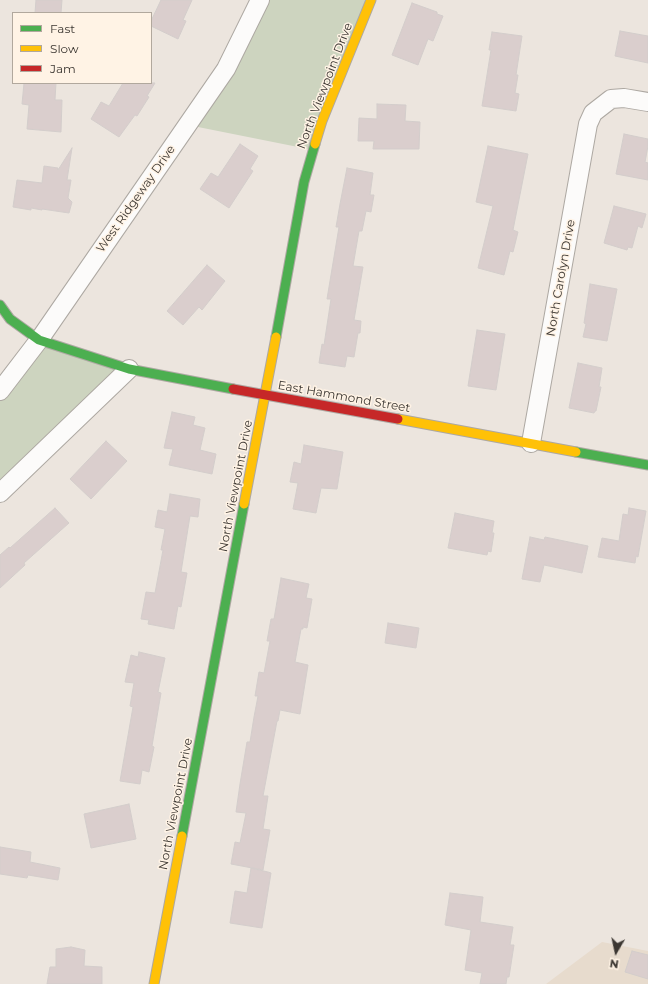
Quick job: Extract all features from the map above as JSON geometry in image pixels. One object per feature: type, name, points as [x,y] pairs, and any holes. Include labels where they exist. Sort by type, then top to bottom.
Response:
[{"type":"street","name":"West Ridgeway Drive","points":[[0,392],[39,340],[226,69],[260,0]]},
{"type":"street","name":"North Viewpoint Drive","points":[[154,984],[304,182],[312,150],[322,121],[371,0]]},
{"type":"street","name":"North Carolyn Drive","points":[[531,444],[588,124],[593,113],[611,99],[624,98],[648,102]]},
{"type":"street","name":"East Hammond Street","points":[[0,305],[10,319],[39,340],[129,369],[648,465]]},
{"type":"street","points":[[0,493],[129,369]]},
{"type":"shaded area","points":[[602,942],[648,951],[648,984],[546,984]]},
{"type":"green space","points":[[260,0],[371,0],[313,150],[188,125]]},
{"type":"green space","points":[[39,340],[129,369],[0,493],[0,391]]},
{"type":"building","points":[[36,0],[62,0],[61,12],[35,12]]},
{"type":"building","points":[[161,0],[192,0],[183,20],[186,21],[178,39],[152,26],[152,19]]},
{"type":"building","points":[[412,3],[437,12],[437,14],[443,16],[433,41],[428,39],[418,65],[392,55]]},
{"type":"building","points":[[620,31],[648,36],[648,63],[615,56]]},
{"type":"building","points":[[492,32],[522,36],[516,75],[518,75],[515,93],[519,94],[516,111],[482,106],[491,50],[489,50]]},
{"type":"building","points":[[155,83],[147,96],[149,97],[137,116],[135,115],[119,137],[91,119],[101,102],[109,106],[122,84]]},
{"type":"building","points":[[24,84],[56,84],[55,100],[62,100],[61,132],[27,129],[29,105],[22,104]]},
{"type":"building","points":[[377,104],[406,105],[405,121],[420,122],[419,149],[373,149],[374,141],[358,141],[359,118],[377,119]]},
{"type":"building","points":[[624,134],[648,139],[645,162],[648,163],[648,180],[616,174]]},
{"type":"building","points":[[240,144],[258,156],[250,169],[253,171],[229,208],[200,189],[211,173],[218,177]]},
{"type":"building","points":[[488,146],[528,154],[513,230],[518,232],[513,252],[510,251],[504,275],[478,268],[493,206],[476,202]]},
{"type":"building","points":[[72,148],[67,180],[71,180],[68,198],[72,202],[69,213],[13,207],[17,180],[42,183],[44,166],[58,168],[58,170]]},
{"type":"building","points":[[347,168],[373,173],[370,195],[374,195],[371,212],[366,211],[362,231],[359,231],[353,266],[363,267],[354,320],[361,321],[360,333],[358,333],[354,357],[347,356],[345,367],[319,363],[322,344],[324,345],[331,299],[327,299],[339,227],[336,227]]},
{"type":"building","points":[[614,206],[646,214],[642,228],[638,226],[632,248],[628,247],[627,250],[604,243]]},
{"type":"building","points":[[207,265],[225,281],[202,310],[199,307],[183,325],[167,311]]},
{"type":"building","points":[[590,284],[617,289],[607,341],[583,337],[586,324],[584,323]]},
{"type":"building","points":[[477,330],[505,334],[496,390],[468,386]]},
{"type":"building","points":[[578,363],[602,368],[599,387],[601,387],[596,411],[594,413],[569,408]]},
{"type":"building","points":[[172,412],[195,417],[193,425],[205,428],[200,450],[216,454],[212,474],[169,465],[173,449],[164,448]]},
{"type":"building","points":[[106,441],[127,461],[91,499],[70,479]]},
{"type":"building","points":[[304,445],[343,452],[337,489],[321,488],[316,513],[293,509],[298,483],[290,482],[294,462],[301,464]]},
{"type":"building","points":[[170,494],[200,499],[198,517],[190,516],[181,572],[187,573],[181,607],[178,606],[174,629],[148,624],[149,620],[141,619],[146,592],[155,593],[163,550],[161,550],[165,529],[155,527],[158,510],[167,512]]},
{"type":"building","points":[[55,508],[69,523],[24,563],[25,565],[0,588],[0,555]]},
{"type":"building","points":[[629,508],[646,511],[638,557],[636,556],[635,563],[598,557],[602,538],[619,541],[623,514],[628,515]]},
{"type":"building","points":[[455,513],[494,521],[491,552],[488,551],[487,555],[448,548]]},
{"type":"building","points":[[530,537],[544,540],[545,537],[588,546],[582,573],[544,565],[540,582],[522,579]]},
{"type":"building","points":[[281,578],[309,584],[306,598],[312,599],[307,628],[303,627],[303,629],[301,629],[295,662],[308,665],[300,714],[280,710],[277,721],[263,796],[268,796],[263,829],[270,830],[263,870],[231,864],[235,842],[240,843],[246,813],[236,812],[240,784],[247,742],[250,742],[258,696],[255,696],[259,672],[264,673],[270,641],[267,641],[271,619],[274,619]]},
{"type":"building","points":[[388,623],[419,628],[416,648],[385,643]]},
{"type":"building","points":[[139,652],[165,658],[158,692],[161,693],[152,746],[154,747],[149,772],[142,770],[140,784],[120,781],[133,707],[130,706],[134,683],[125,682],[131,655],[138,657]]},
{"type":"building","points":[[129,804],[136,839],[91,848],[84,814]]},
{"type":"building","points":[[0,847],[31,852],[30,862],[60,868],[58,880],[28,875],[27,878],[0,874]]},
{"type":"building","points":[[251,868],[271,873],[262,928],[230,923],[235,891],[247,893]]},
{"type":"building","points":[[450,893],[483,897],[480,922],[513,927],[510,945],[514,945],[509,977],[507,977],[506,984],[480,984],[482,973],[465,970],[471,930],[445,925]]},
{"type":"building","points":[[71,947],[85,950],[84,966],[102,967],[102,984],[47,984],[50,967],[56,967],[56,949]]},
{"type":"building","points":[[632,951],[648,955],[648,979],[625,972]]},
{"type":"traffic: fast","points":[[276,337],[304,182],[315,144]]},
{"type":"traffic: fast","points":[[0,305],[10,319],[39,340],[129,369],[233,389]]},
{"type":"traffic: fast","points":[[576,452],[648,465]]},
{"type":"traffic: fast","points":[[182,836],[244,504]]},
{"type":"traffic: slow","points":[[315,144],[322,121],[371,0]]},
{"type":"traffic: slow","points":[[244,504],[276,337]]},
{"type":"traffic: slow","points":[[398,419],[576,452]]},
{"type":"traffic: slow","points":[[154,984],[182,836]]},
{"type":"traffic: jam","points":[[233,389],[398,419]]}]
